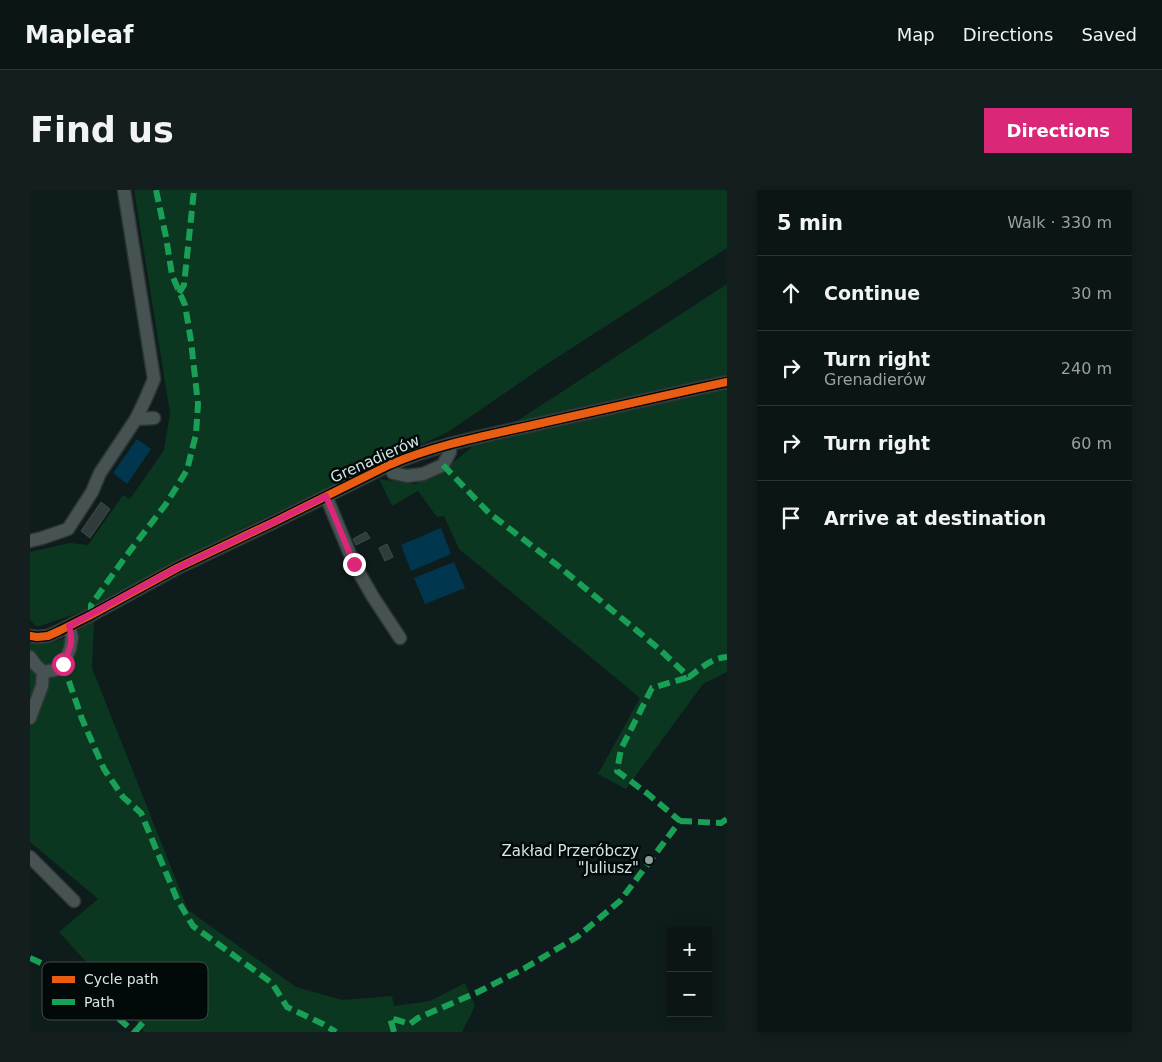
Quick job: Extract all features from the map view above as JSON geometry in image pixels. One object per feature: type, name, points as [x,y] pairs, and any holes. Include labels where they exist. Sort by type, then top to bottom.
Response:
[{"type":"street","points":[[30,541],[68,529],[92,492],[100,473],[136,419],[154,379],[124,190]]},
{"type":"street","name":"Grenadierów","points":[[30,636],[48,636],[177,568],[389,465],[420,452],[727,382]]},
{"type":"street","points":[[136,419],[154,418]]},
{"type":"street","points":[[389,465],[393,472],[407,476],[423,474],[442,465],[450,452],[450,444]]},
{"type":"street","points":[[326,496],[354,564],[372,597],[400,638]]},
{"type":"street","points":[[43,672],[55,670],[63,664],[70,649],[72,637],[69,626]]},
{"type":"street","points":[[30,657],[43,672],[42,686],[30,718]]},
{"type":"street","points":[[30,857],[74,901]]},
{"type":"green space","points":[[134,190],[727,190],[727,248],[547,364],[448,432],[247,526],[99,606],[37,627],[30,620],[30,552],[70,543],[88,545],[123,495],[130,499],[164,450],[170,413]]},
{"type":"green space","points":[[727,284],[727,672],[703,684],[626,789],[598,774],[640,698],[459,549],[444,516],[437,517],[418,491],[392,506],[379,479],[416,484],[456,460],[473,446],[514,423]]},
{"type":"green space","points":[[94,621],[92,668],[188,910],[296,987],[342,1000],[392,996],[394,1006],[430,1001],[465,983],[475,1006],[462,1032],[144,1032],[135,1020],[208,1020],[208,962],[86,962],[59,932],[98,899],[30,842],[30,643],[50,643],[65,638]]},
{"type":"water","points":[[137,439],[151,449],[127,484],[113,473]]},
{"type":"water","points":[[441,528],[451,554],[411,571],[401,545]]},
{"type":"water","points":[[454,562],[465,588],[425,604],[414,578]]},
{"type":"building","points":[[101,502],[110,509],[90,538],[81,531]]},
{"type":"building","points":[[366,532],[370,538],[356,545],[353,539]]},
{"type":"building","points":[[387,544],[393,557],[385,561],[379,548]]},
{"type":"marked path","points":[[91,615],[91,605],[166,504],[187,470],[196,434],[198,404],[191,341],[185,305],[172,275],[156,190]]},
{"type":"marked path","points":[[179,293],[184,285],[194,190]]},
{"type":"marked path","points":[[443,465],[489,513],[557,565],[658,648],[689,677],[712,661],[727,657]]},
{"type":"marked path","points":[[63,664],[82,719],[104,769],[123,797],[141,813],[177,899],[193,926],[272,983],[287,1007],[336,1032]]},
{"type":"marked path","points":[[394,1032],[390,1018],[410,1024],[418,1018],[478,992],[525,968],[577,937],[620,901],[680,821],[617,771],[621,749],[652,688],[689,677]]},
{"type":"marked path","points":[[680,821],[721,823],[727,819]]},
{"type":"marked path","points":[[30,958],[42,964]]},
{"type":"marked path","points":[[120,1020],[135,1032]]},
{"type":"marked path","points":[[135,1032],[145,1020]]},
{"type":"cycle path","points":[[30,636],[48,636],[59,631],[177,568],[406,458],[478,437],[727,382]]},
{"type":"place","name":"Zakład Przeróbczy \"Juliusz\"","points":[[649,860]]},
{"type":"route","points":[[63,664],[70,649],[72,637],[69,626],[177,568],[326,496],[354,564]]}]
